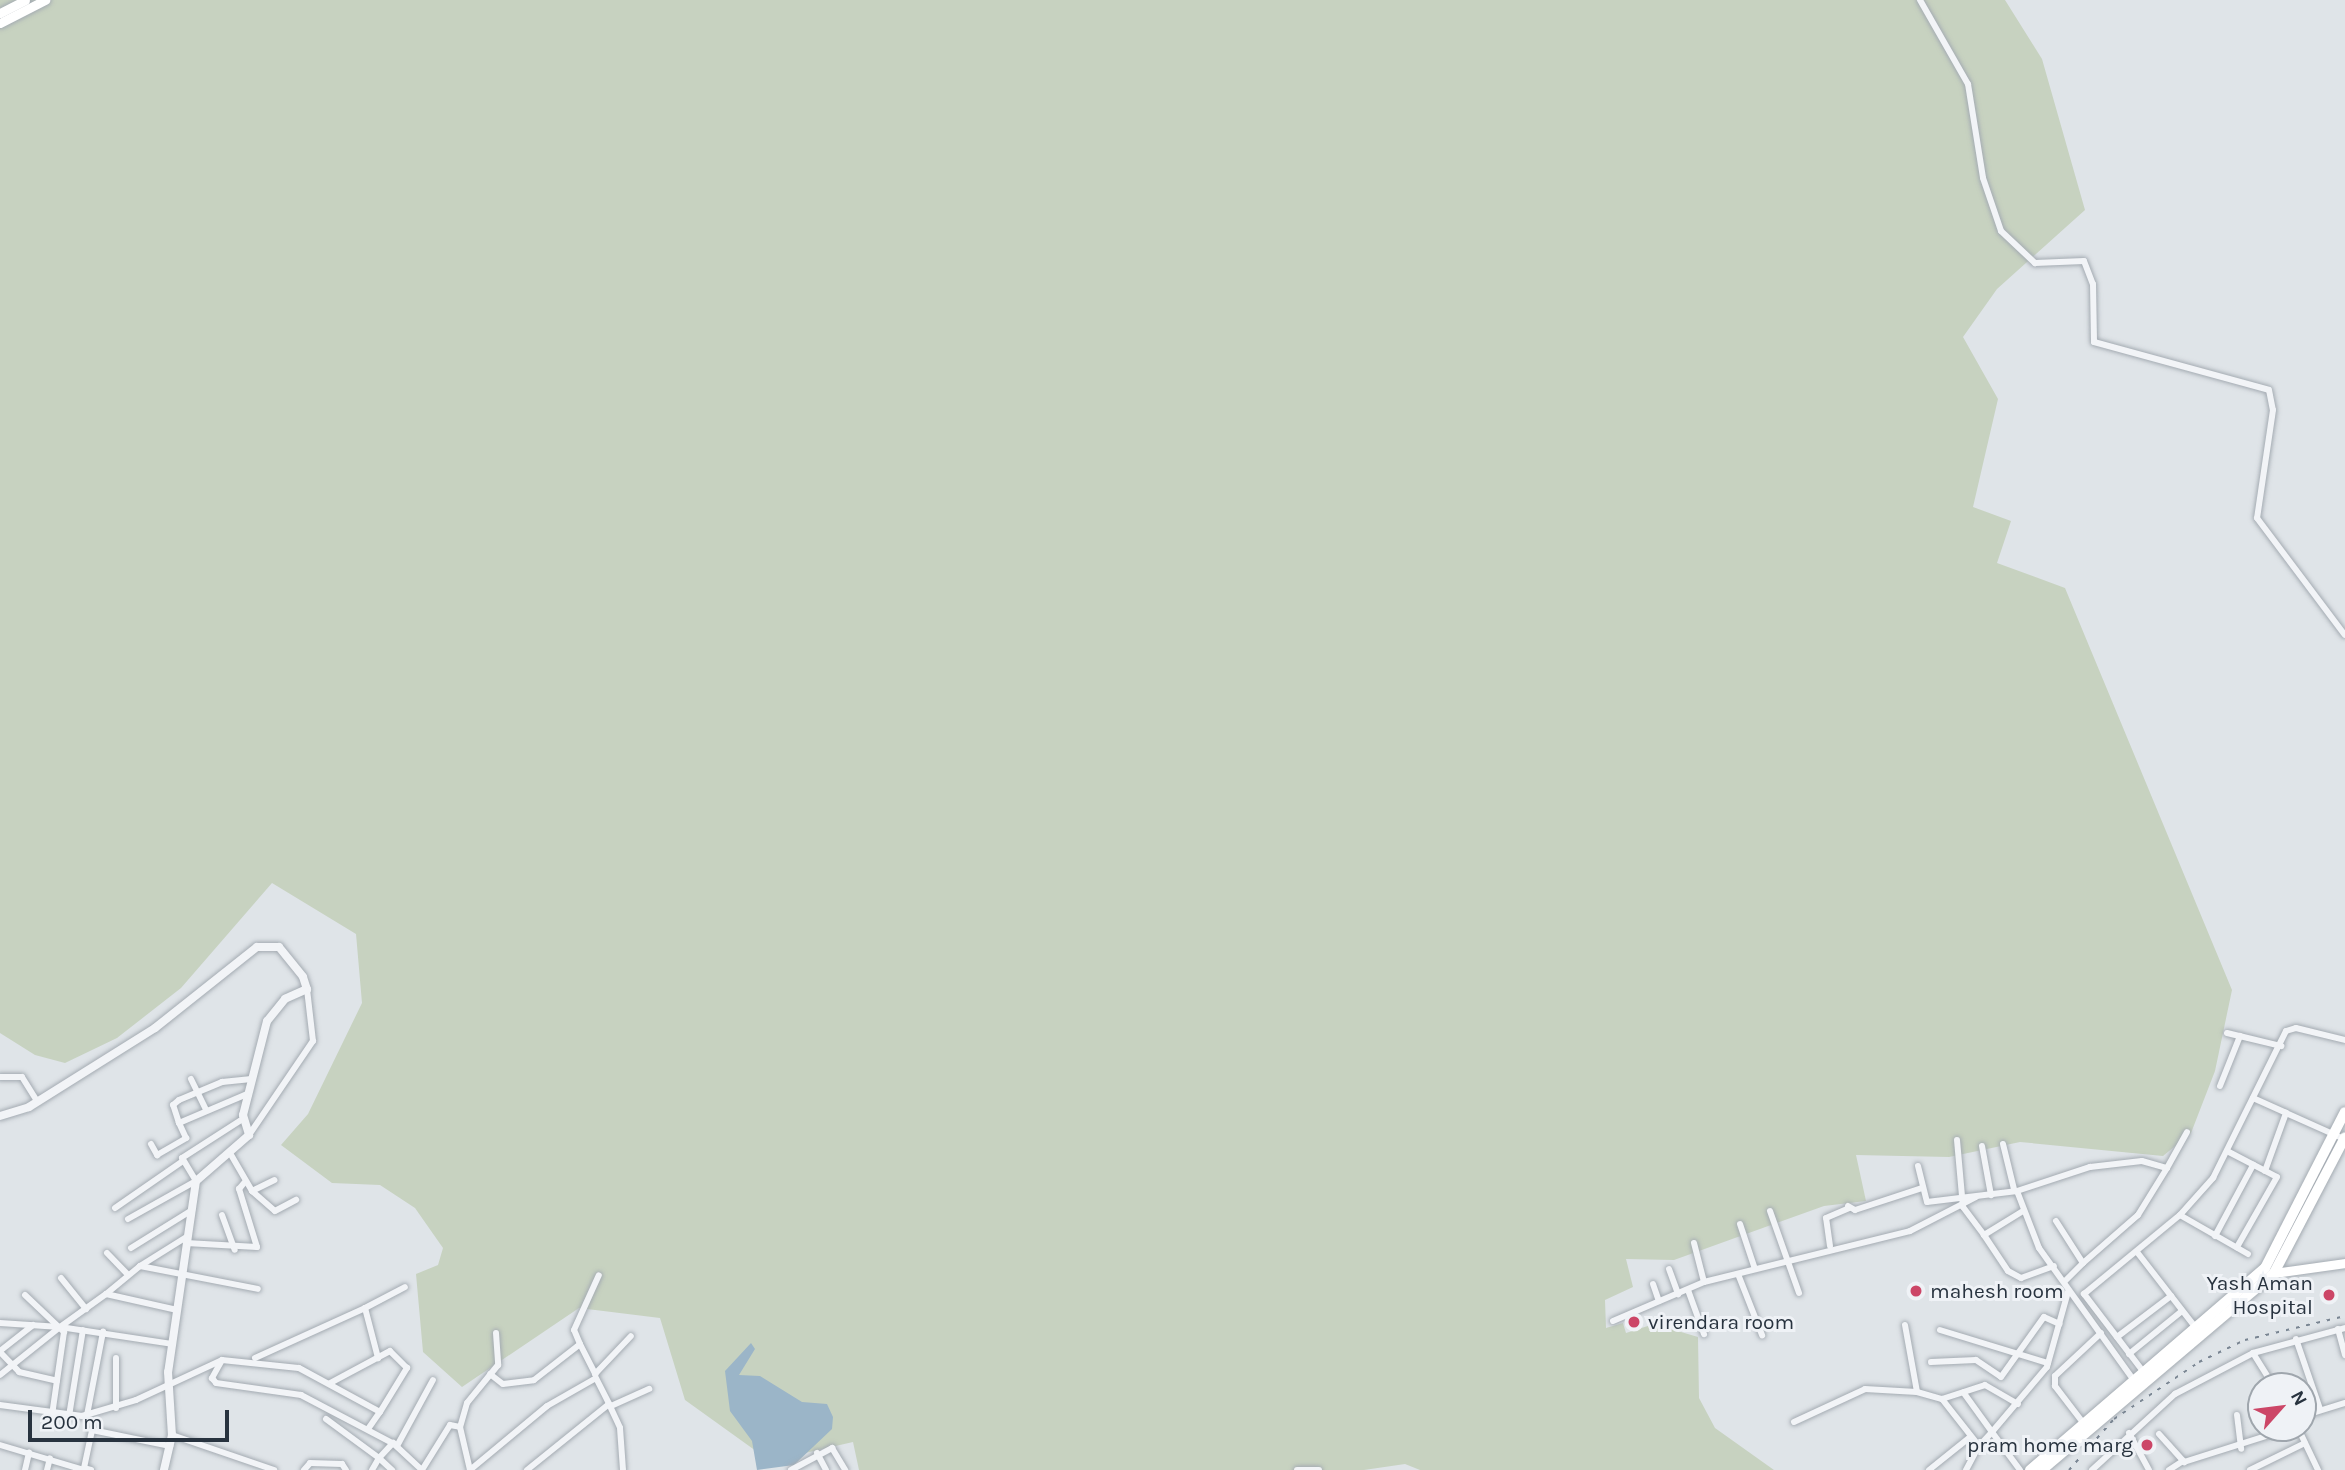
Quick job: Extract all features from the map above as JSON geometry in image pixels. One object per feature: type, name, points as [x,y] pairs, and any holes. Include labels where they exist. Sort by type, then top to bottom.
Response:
[{"type":"highway","points":[[2042,1470],[2274,1273],[2342,1137],[2344,1117]]},
{"type":"highway","points":[[2030,1470],[2081,1420],[2196,1328],[2271,1261],[2342,1137]]},
{"type":"main road","points":[[0,13],[25,0]]},
{"type":"main road","points":[[0,23],[45,0]]},
{"type":"main road","points":[[2274,1273],[2345,1263]]},
{"type":"street","points":[[1920,0],[1965,75],[1986,191],[2004,237],[2035,263],[2084,261],[2093,284],[2094,342],[2254,381],[2269,390],[2273,410],[2257,518],[2345,635]]},
{"type":"street","points":[[0,1116],[37,1101],[155,1028],[257,947],[285,950],[307,989],[313,1041],[249,1135],[196,1181],[128,1219]]},
{"type":"street","points":[[249,1135],[244,1118],[249,1079],[272,1011],[307,989]]},
{"type":"street","points":[[2142,1370],[2084,1294],[2137,1252],[2213,1178],[2291,1027],[2345,1040]]},
{"type":"street","points":[[2227,1033],[2281,1045]]},
{"type":"street","points":[[2220,1086],[2241,1036]]},
{"type":"street","points":[[0,1077],[22,1077],[37,1101]]},
{"type":"street","points":[[191,1079],[206,1110]]},
{"type":"street","points":[[151,1144],[157,1156],[186,1138],[173,1105],[198,1093],[249,1079]]},
{"type":"street","points":[[180,1123],[247,1094]]},
{"type":"street","points":[[2253,1098],[2342,1137]]},
{"type":"street","points":[[2265,1171],[2286,1113]]},
{"type":"street","points":[[115,1208],[244,1118]]},
{"type":"street","points":[[2065,1281],[2138,1215],[2188,1132]]},
{"type":"street","points":[[1957,1140],[1965,1196],[1963,1207],[2008,1271],[2021,1278],[2054,1266]]},
{"type":"street","points":[[2003,1144],[2023,1211],[2065,1281],[2068,1292],[2132,1378]]},
{"type":"street","points":[[164,1470],[173,1435],[167,1383],[196,1181],[173,1146]]},
{"type":"street","points":[[1982,1146],[1992,1195]]},
{"type":"street","points":[[2227,1151],[2277,1177],[2237,1247]]},
{"type":"street","points":[[230,1153],[244,1182],[275,1211],[296,1200]]},
{"type":"street","points":[[1918,1166],[1927,1202],[2016,1190],[2090,1167],[2142,1161],[2167,1168]]},
{"type":"street","points":[[2216,1236],[2253,1165]]},
{"type":"street","points":[[252,1191],[275,1180]]},
{"type":"street","points":[[0,1375],[106,1294],[127,1274],[187,1240],[250,1252],[258,1243],[241,1197],[244,1182]]},
{"type":"street","points":[[1830,1246],[1826,1218],[1849,1207],[1922,1188]]},
{"type":"street","points":[[1613,1321],[1704,1282],[1830,1246],[1910,1231],[1963,1207],[1976,1197]]},
{"type":"street","points":[[131,1248],[192,1210]]},
{"type":"street","points":[[1770,1211],[1785,1260],[1799,1293]]},
{"type":"street","points":[[1984,1235],[2023,1211]]},
{"type":"street","points":[[222,1214],[235,1250]]},
{"type":"street","points":[[2179,1214],[2248,1254]]},
{"type":"street","points":[[2056,1221],[2083,1263]]},
{"type":"street","points":[[1740,1224],[1755,1269]]},
{"type":"street","points":[[1694,1243],[1704,1282]]},
{"type":"street","points":[[2137,1252],[2196,1328]]},
{"type":"street","points":[[107,1253],[127,1274]]},
{"type":"street","points":[[140,1266],[182,1277],[258,1289]]},
{"type":"street","points":[[1669,1269],[1678,1294]]},
{"type":"street","points":[[1738,1274],[1762,1335]]},
{"type":"street","points":[[598,1275],[574,1330],[610,1405],[623,1443],[623,1470]]},
{"type":"street","points":[[61,1278],[86,1309]]},
{"type":"street","points":[[1653,1284],[1659,1301]]},
{"type":"street","points":[[253,1359],[405,1287]]},
{"type":"street","points":[[1688,1290],[1704,1334]]},
{"type":"street","points":[[1966,1470],[1979,1446],[2018,1404],[2048,1363],[2068,1292]]},
{"type":"street","points":[[106,1294],[177,1310]]},
{"type":"street","points":[[25,1295],[60,1327]]},
{"type":"street","points":[[2117,1337],[2171,1296]]},
{"type":"street","points":[[365,1308],[378,1357]]},
{"type":"street","points":[[2129,1354],[2182,1311]]},
{"type":"street","points":[[1931,1362],[1976,1360],[2001,1377],[2044,1317],[2060,1324]]},
{"type":"street","points":[[0,1323],[103,1332],[172,1345]]},
{"type":"street","points":[[33,1325],[0,1352],[9,1367],[57,1381]]},
{"type":"street","points":[[1905,1325],[1917,1392]]},
{"type":"street","points":[[52,1415],[60,1327]]},
{"type":"street","points":[[2092,1470],[2129,1433],[2175,1394],[2253,1353],[2296,1339],[2342,1329],[2345,1355]]},
{"type":"street","points":[[69,1416],[83,1330]]},
{"type":"street","points":[[1940,1330],[2022,1350],[2048,1363]]},
{"type":"street","points":[[87,1415],[103,1332]]},
{"type":"street","points":[[496,1333],[498,1365],[467,1403],[460,1427],[470,1470],[547,1406],[595,1376],[631,1336]]},
{"type":"street","points":[[2081,1420],[2055,1386],[2056,1376],[2101,1333]]},
{"type":"street","points":[[2296,1339],[2320,1409]]},
{"type":"street","points":[[491,1374],[503,1384],[534,1380],[580,1344]]},
{"type":"street","points":[[330,1383],[391,1351],[407,1368],[368,1429]]},
{"type":"street","points":[[2253,1353],[2265,1372]]},
{"type":"street","points":[[116,1358],[116,1408]]},
{"type":"street","points":[[0,1405],[52,1415],[87,1415],[116,1408],[222,1360],[253,1359],[288,1364],[330,1383],[380,1412]]},
{"type":"street","points":[[222,1360],[215,1383],[301,1395],[395,1444],[422,1470],[449,1427],[460,1427]]},
{"type":"street","points":[[1985,1385],[1989,1370]]},
{"type":"street","points":[[372,1470],[379,1458],[395,1444],[433,1380]]},
{"type":"street","points":[[1794,1422],[1865,1389],[1917,1392],[1942,1399],[1985,1385],[2018,1404]]},
{"type":"street","points":[[527,1470],[610,1405],[649,1389]]},
{"type":"street","points":[[1963,1392],[2020,1470]]},
{"type":"street","points":[[1942,1399],[1979,1446]]},
{"type":"street","points":[[2317,1410],[2345,1403]]},
{"type":"street","points":[[2237,1415],[2241,1449]]},
{"type":"street","points":[[326,1419],[392,1470]]},
{"type":"street","points":[[0,1445],[86,1469],[92,1430],[170,1446]]},
{"type":"street","points":[[2129,1433],[2149,1470]]},
{"type":"street","points":[[2159,1434],[2192,1470]]},
{"type":"street","points":[[173,1435],[260,1468],[274,1470]]},
{"type":"street","points":[[1929,1470],[1970,1437]]},
{"type":"street","points":[[2169,1470],[2186,1461],[2241,1449],[2258,1442]]},
{"type":"street","points":[[2250,1470],[2305,1443],[2318,1470]]},
{"type":"street","points":[[793,1469],[817,1453],[835,1449],[845,1470]]},
{"type":"street","points":[[25,1470],[29,1452]]},
{"type":"street","points":[[817,1453],[826,1470]]},
{"type":"street","points":[[47,1470],[50,1458]]},
{"type":"street","points":[[1290,1462],[1297,1470],[1319,1470]]},
{"type":"street","points":[[304,1470],[310,1463],[342,1464],[346,1470]]},
{"type":"green space","points":[[0,0],[2005,0],[2042,59],[2085,210],[1997,289],[1963,337],[1998,399],[1973,507],[2011,521],[1997,563],[2065,588],[2232,990],[2215,1071],[2191,1133],[2163,1156],[2020,1142],[1949,1157],[1856,1155],[1866,1201],[1824,1206],[1674,1260],[1626,1259],[1633,1287],[1605,1300],[1606,1328],[1623,1323],[1626,1333],[1654,1324],[1698,1337],[1699,1398],[1715,1428],[1774,1470],[1420,1470],[1405,1464],[1364,1470],[859,1470],[853,1442],[770,1461],[685,1400],[660,1318],[579,1308],[462,1387],[423,1352],[416,1274],[438,1265],[443,1248],[415,1208],[380,1185],[332,1183],[281,1145],[308,1114],[362,1003],[356,934],[272,883],[181,988],[117,1038],[65,1063],[35,1055],[0,1033]]},
{"type":"water","points":[[751,1343],[755,1349],[739,1375],[760,1376],[802,1402],[827,1404],[833,1417],[832,1429],[794,1465],[757,1470],[752,1441],[730,1411],[725,1371]]},
{"type":"railway","points":[[2069,1470],[2114,1419],[2199,1362],[2245,1340],[2345,1316]]},
{"type":"place","name":"mahesh room","points":[[1916,1291]]},
{"type":"place","name":"Yash Aman Hospital","points":[[2329,1295]]},
{"type":"place","name":"virendara room","points":[[1634,1322]]},
{"type":"place","name":"pram home marg","points":[[2147,1445]]}]
